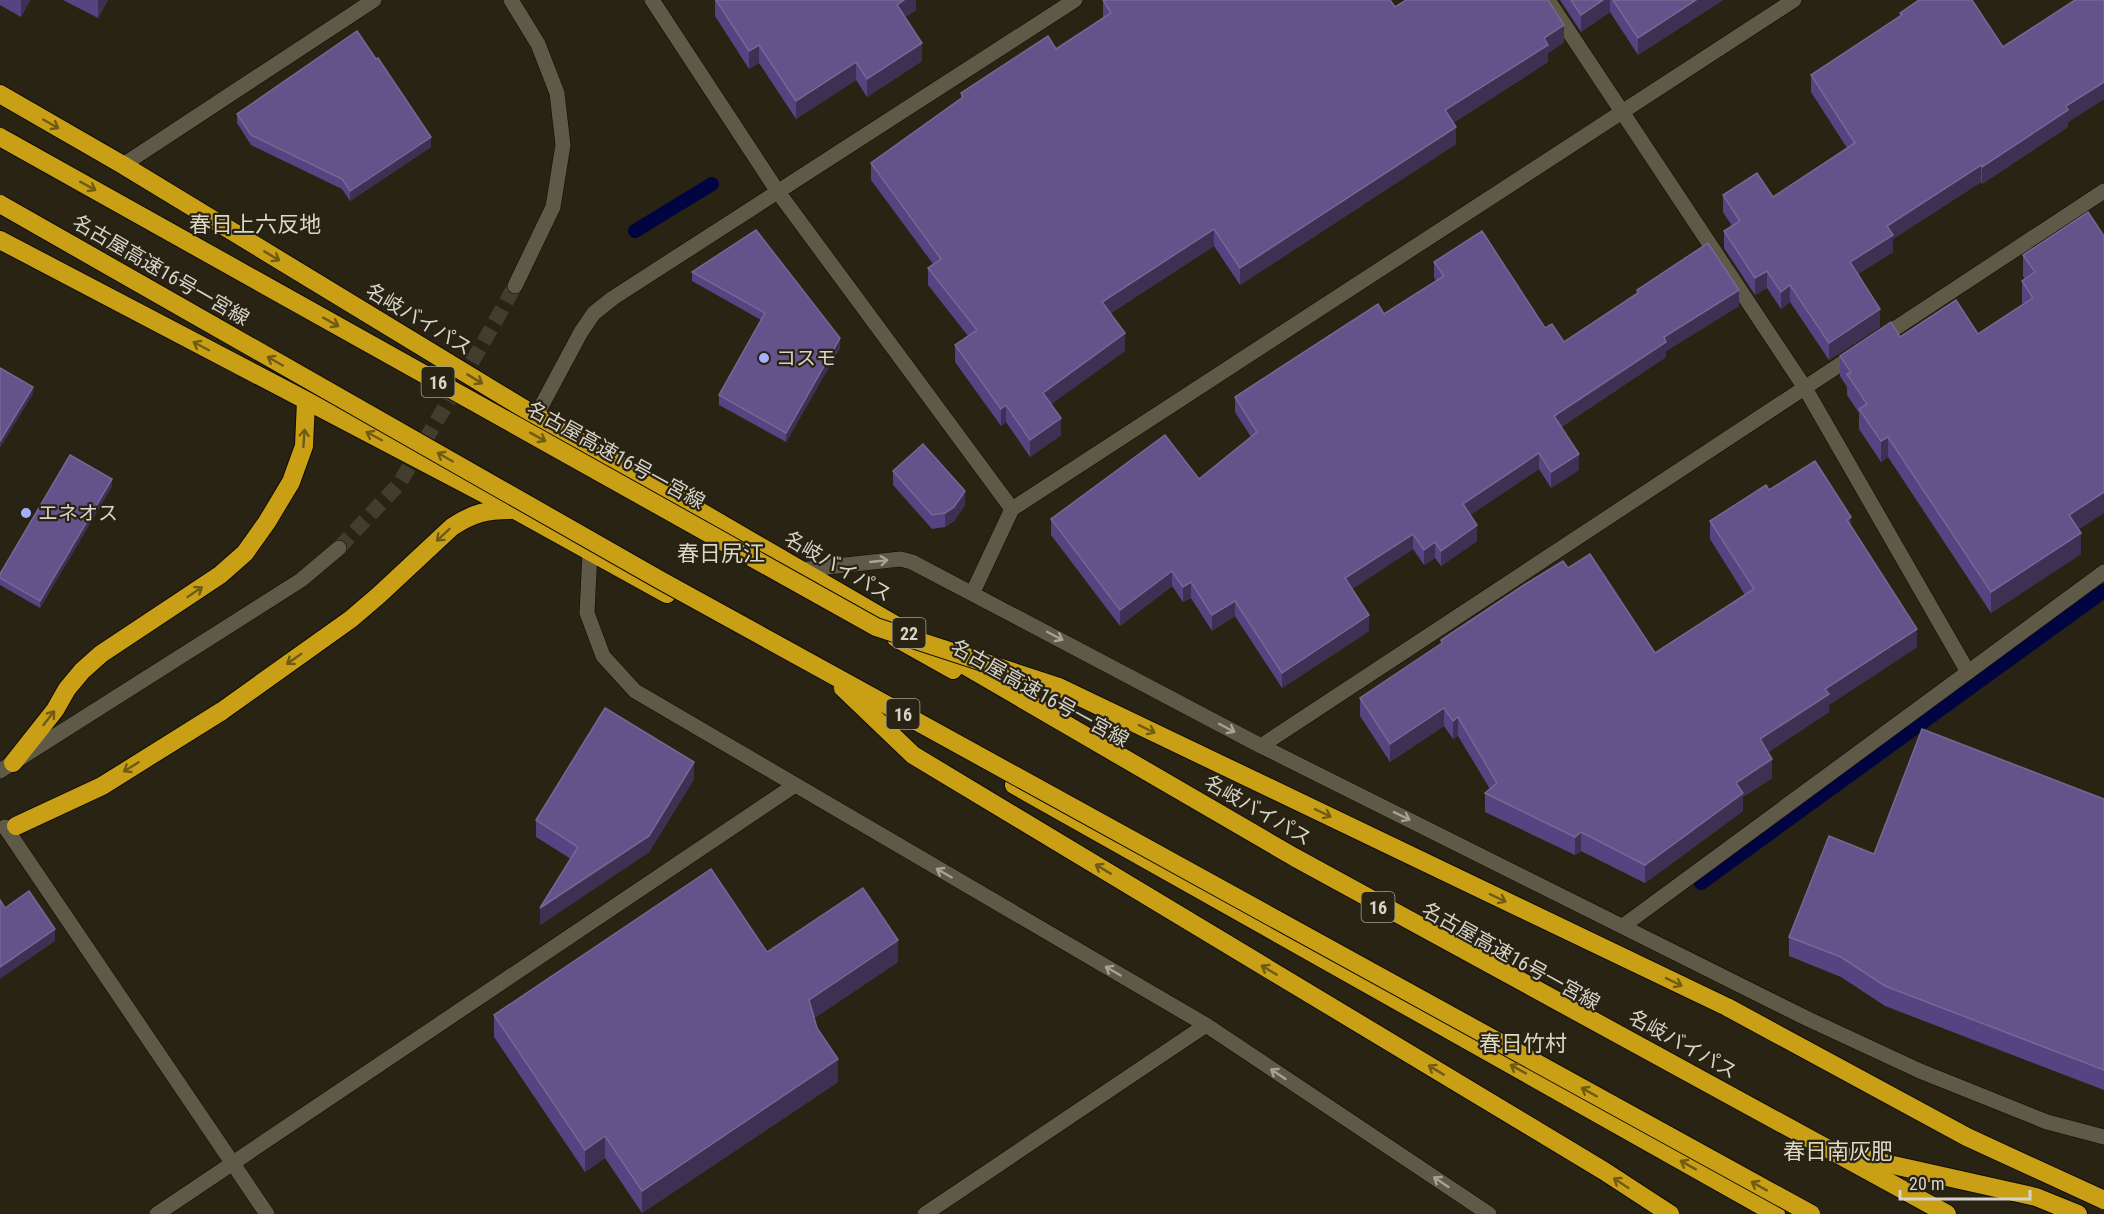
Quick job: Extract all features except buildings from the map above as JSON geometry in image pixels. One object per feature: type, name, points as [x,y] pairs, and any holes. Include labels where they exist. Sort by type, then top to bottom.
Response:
[{"type":"highway","name":"名岐バイパス","points":[[0,94],[123,165],[536,416],[1294,857],[1947,1214]]},
{"type":"highway","name":"名古屋高速16号一宮線","points":[[0,137],[1880,1187],[1934,1214]]},
{"type":"highway","name":"名古屋高速16号一宮線","points":[[0,204],[639,568],[1810,1214]]},
{"type":"highway","points":[[3,246],[515,510],[931,738],[1776,1214]]},
{"type":"highway","points":[[6,767],[55,710],[67,689],[101,654],[220,575],[245,553],[291,482],[304,446],[306,401]]},
{"type":"highway","points":[[7,827],[102,786],[222,711],[351,619],[452,527],[465,518],[488,510],[515,510]]},
{"type":"highway","points":[[876,627],[1059,687],[1727,1007],[1967,1137],[2104,1200]]},
{"type":"highway","points":[[824,670],[913,754],[1583,1159],[1670,1214]]},
{"type":"highway","name":"22","points":[[1831,1151],[2036,1197],[2078,1214]]},
{"type":"street","points":[[123,165],[374,0]]},
{"type":"street","points":[[511,0],[538,44],[557,93],[563,145],[553,207],[515,286]]},
{"type":"street","points":[[652,0],[778,192],[1012,509]]},
{"type":"street","points":[[536,416],[580,332],[594,313],[613,298],[1075,0]]},
{"type":"street","points":[[1548,0],[1805,388],[1968,672]]},
{"type":"street","points":[[973,592],[1012,509],[1794,0]]},
{"type":"street","points":[[1261,746],[2104,191]]},
{"type":"street","points":[[6,767],[300,580],[339,548]]},
{"type":"street","points":[[590,552],[587,613],[603,656],[634,692],[1206,1025],[1489,1214]]},
{"type":"street","points":[[800,570],[901,559],[912,562],[973,592],[1261,746],[1808,1019],[1920,1071],[2047,1122],[2104,1137]]},
{"type":"street","points":[[1623,926],[2104,572]]},
{"type":"street","points":[[157,1214],[795,785]]},
{"type":"street","points":[[7,827],[267,1214]]},
{"type":"street","points":[[925,1214],[1206,1025]]},
{"type":"waterway","points":[[635,231],[712,184]]},
{"type":"waterway","points":[[1701,883],[2104,591]]},
{"type":"tunnel","points":[[339,548],[399,484],[515,286]]},
{"type":"place","name":"コスモ","points":[[764,358]]},
{"type":"place","name":"エネオス","points":[[26,513]]},
{"type":"district","name":"春日上六反地","points":[[255,224]]},
{"type":"district","name":"春日尻江","points":[[721,553]]},
{"type":"district","name":"春日竹村","points":[[1523,1043]]},
{"type":"district","name":"春日南灰肥","points":[[1838,1151]]}]
